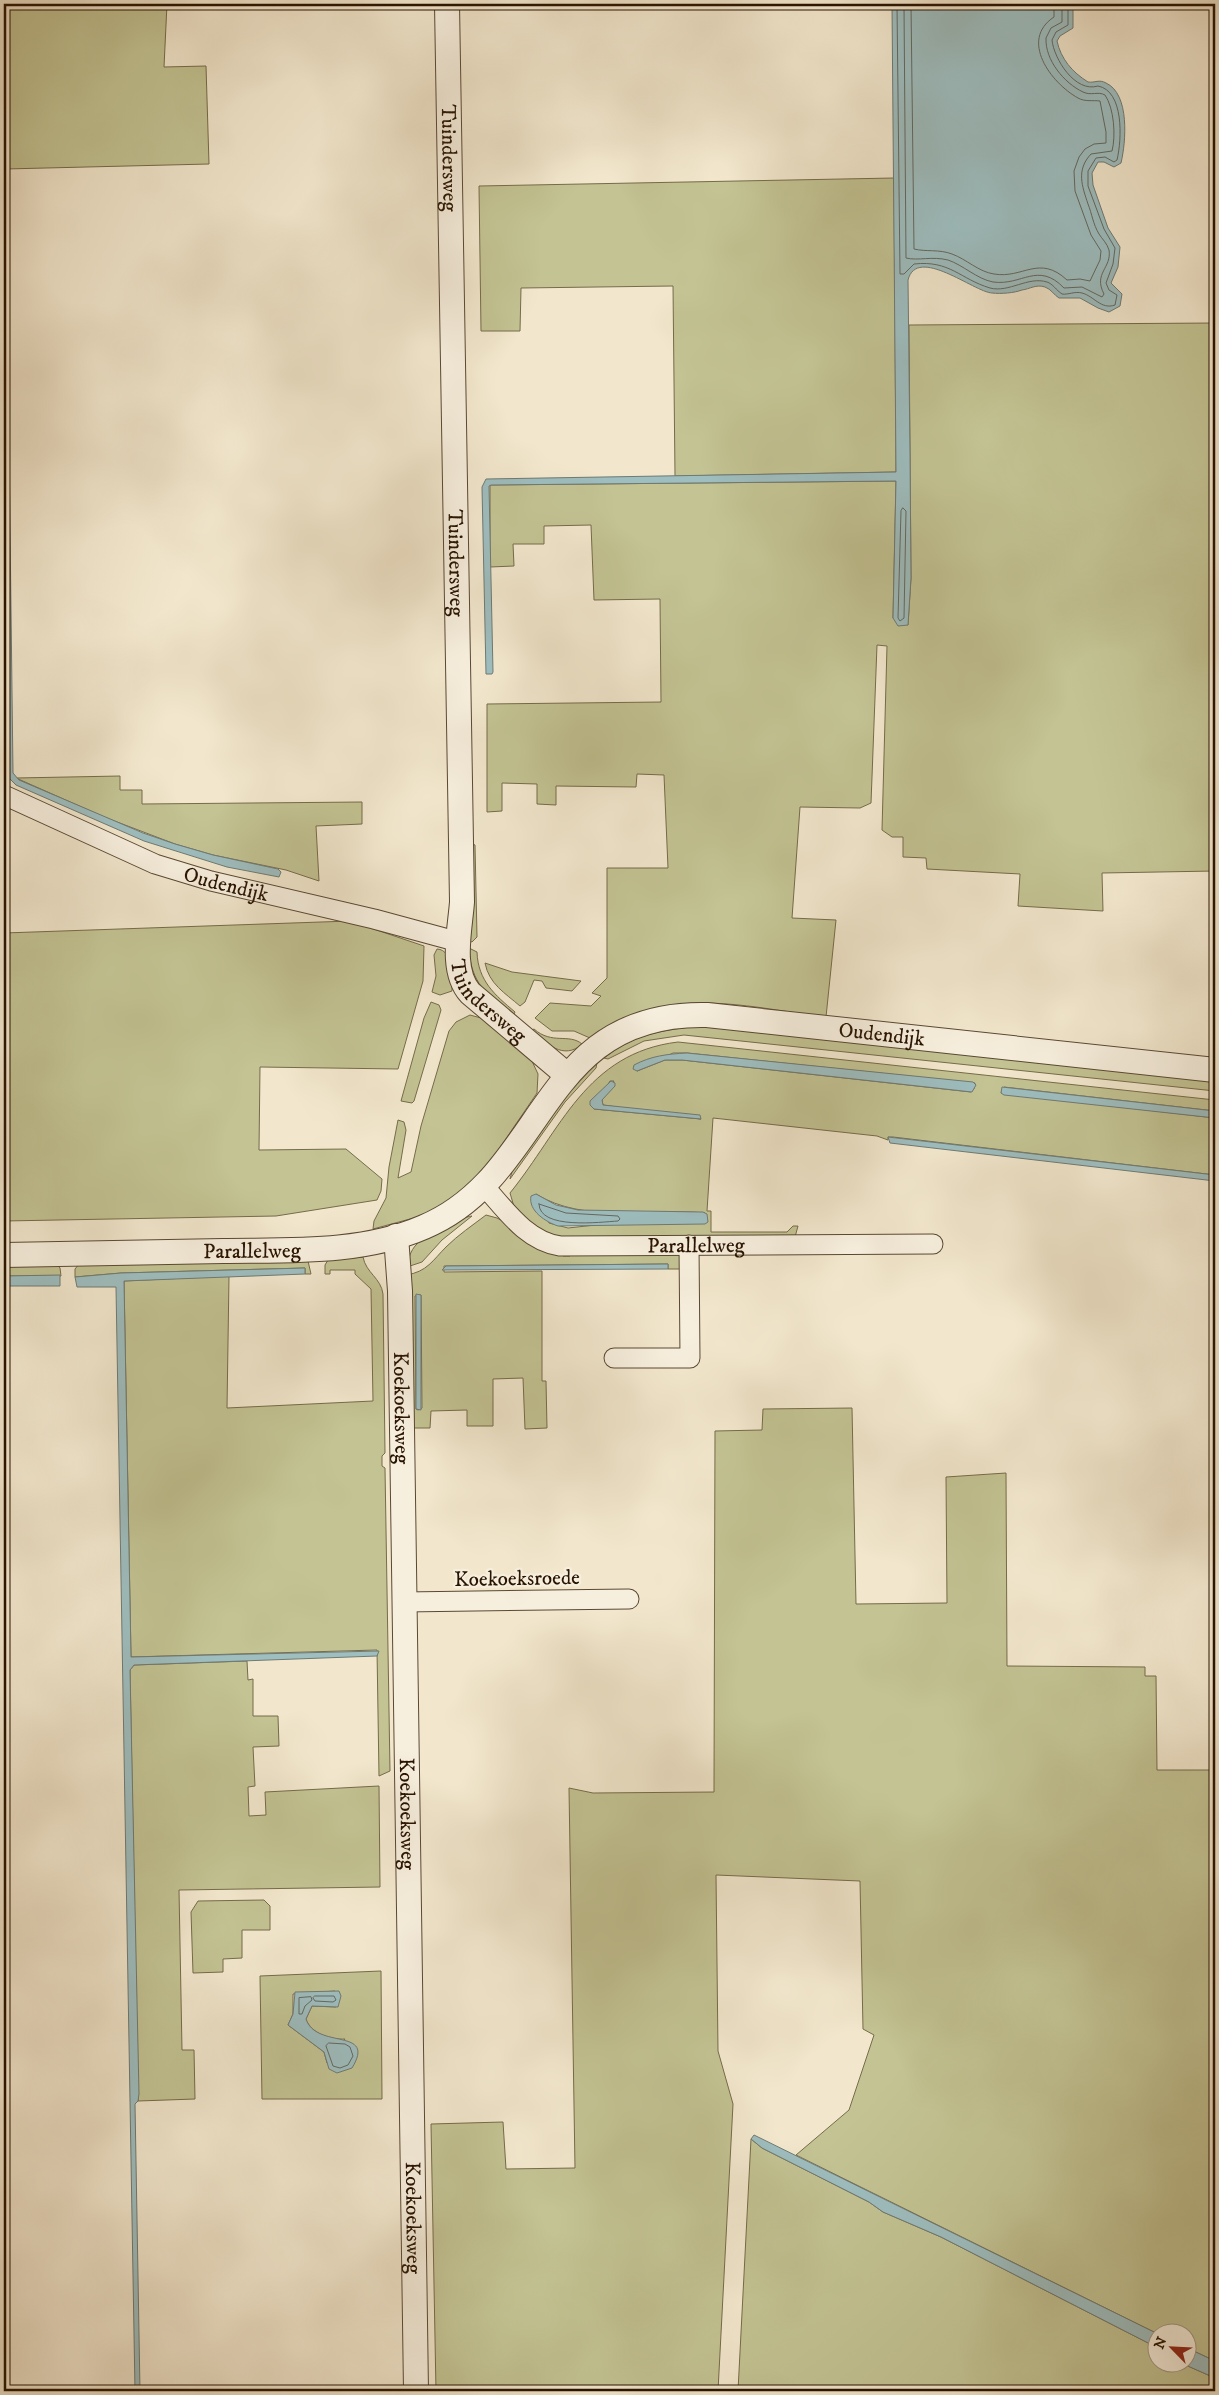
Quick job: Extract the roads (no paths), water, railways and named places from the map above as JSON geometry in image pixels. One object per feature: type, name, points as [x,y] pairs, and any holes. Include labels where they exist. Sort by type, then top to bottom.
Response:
[{"type":"street","name":"Tuindersweg","points":[[447,4],[462,902],[459,942],[460,970],[466,988],[567,1075]]},
{"type":"street","name":"Oudendijk","points":[[4,795],[155,864],[210,881],[374,918],[459,942]]},
{"type":"street","name":"Oudendijk","points":[[567,1075],[594,1049],[629,1028],[662,1018],[692,1014],[1215,1070]]},
{"type":"street","name":"Parallelweg","points":[[4,1255],[292,1250],[344,1246],[396,1236],[424,1228],[452,1213],[484,1186],[567,1075]]},
{"type":"street","name":"Parallelweg","points":[[484,1186],[529,1234],[546,1244],[560,1246],[933,1244]]},
{"type":"street","name":"Koekoeksweg","points":[[396,1236],[400,1291],[416,2391]]},
{"type":"street","points":[[614,1358],[690,1358],[689,1245]]},
{"type":"street","name":"Koekoeksroede","points":[[404,1602],[629,1599]]},
{"type":"water","points":[[892,4],[1073,4],[1073,28],[1060,36],[1057,41],[1061,54],[1072,69],[1088,82],[1104,82],[1114,89],[1123,108],[1125,131],[1121,163],[1114,167],[1104,162],[1098,162],[1092,173],[1093,185],[1108,228],[1120,247],[1118,267],[1111,283],[1122,294],[1120,306],[1109,312],[1080,298],[1059,298],[1049,289],[1042,286],[1011,293],[992,293],[934,268],[922,267],[913,270],[908,280],[911,578],[908,625],[898,626],[893,618],[896,481],[491,485],[489,486],[493,672],[492,674],[486,674],[482,487],[486,479],[896,472]]},
{"type":"water","points":[[4,239],[8,362],[13,773],[19,780],[143,833],[213,855],[278,869],[281,872],[279,877],[227,867],[144,841],[16,785],[9,778],[7,761]]},
{"type":"water","points":[[687,1053],[973,1082],[976,1085],[972,1092],[682,1060],[665,1060],[637,1071],[633,1069],[634,1065],[653,1058]]},
{"type":"water","points":[[611,1081],[615,1083],[615,1086],[602,1100],[603,1105],[700,1115],[701,1119],[594,1109],[590,1105],[590,1101]]},
{"type":"water","points":[[1002,1087],[1215,1111],[1215,1118],[1004,1095],[1001,1093]]},
{"type":"water","points":[[888,1137],[1215,1175],[1215,1181],[890,1143]]},
{"type":"water","points":[[536,1194],[556,1205],[578,1210],[703,1212],[707,1214],[708,1222],[705,1224],[558,1226],[543,1219],[535,1211],[532,1206],[531,1196]]},
{"type":"water","points":[[668,1264],[668,1269],[442,1270],[446,1266]]},
{"type":"water","points":[[305,1268],[305,1274],[124,1281],[131,1657],[379,1651],[377,1656],[134,1665],[130,1670],[139,2094],[138,2101],[135,2104],[140,2391],[135,2391],[116,1287],[77,1287],[75,1277],[121,1273]]},
{"type":"water","points":[[60,1275],[60,1286],[4,1286],[4,1276]]},
{"type":"water","points":[[416,1294],[421,1295],[421,1410],[416,1409]]},
{"type":"water","points":[[339,1991],[341,1996],[338,2007],[312,2006],[306,2019],[312,2028],[321,2034],[351,2043],[357,2047],[358,2055],[352,2068],[337,2073],[329,2069],[324,2052],[288,2025],[293,2014],[295,1992]]},
{"type":"water","points":[[754,2135],[1146,2328],[1146,2342],[941,2237],[883,2212],[869,2202],[762,2148],[751,2139]]},
{"type":"water","points":[[1196,2352],[1215,2361],[1215,2378],[1196,2370]]}]
